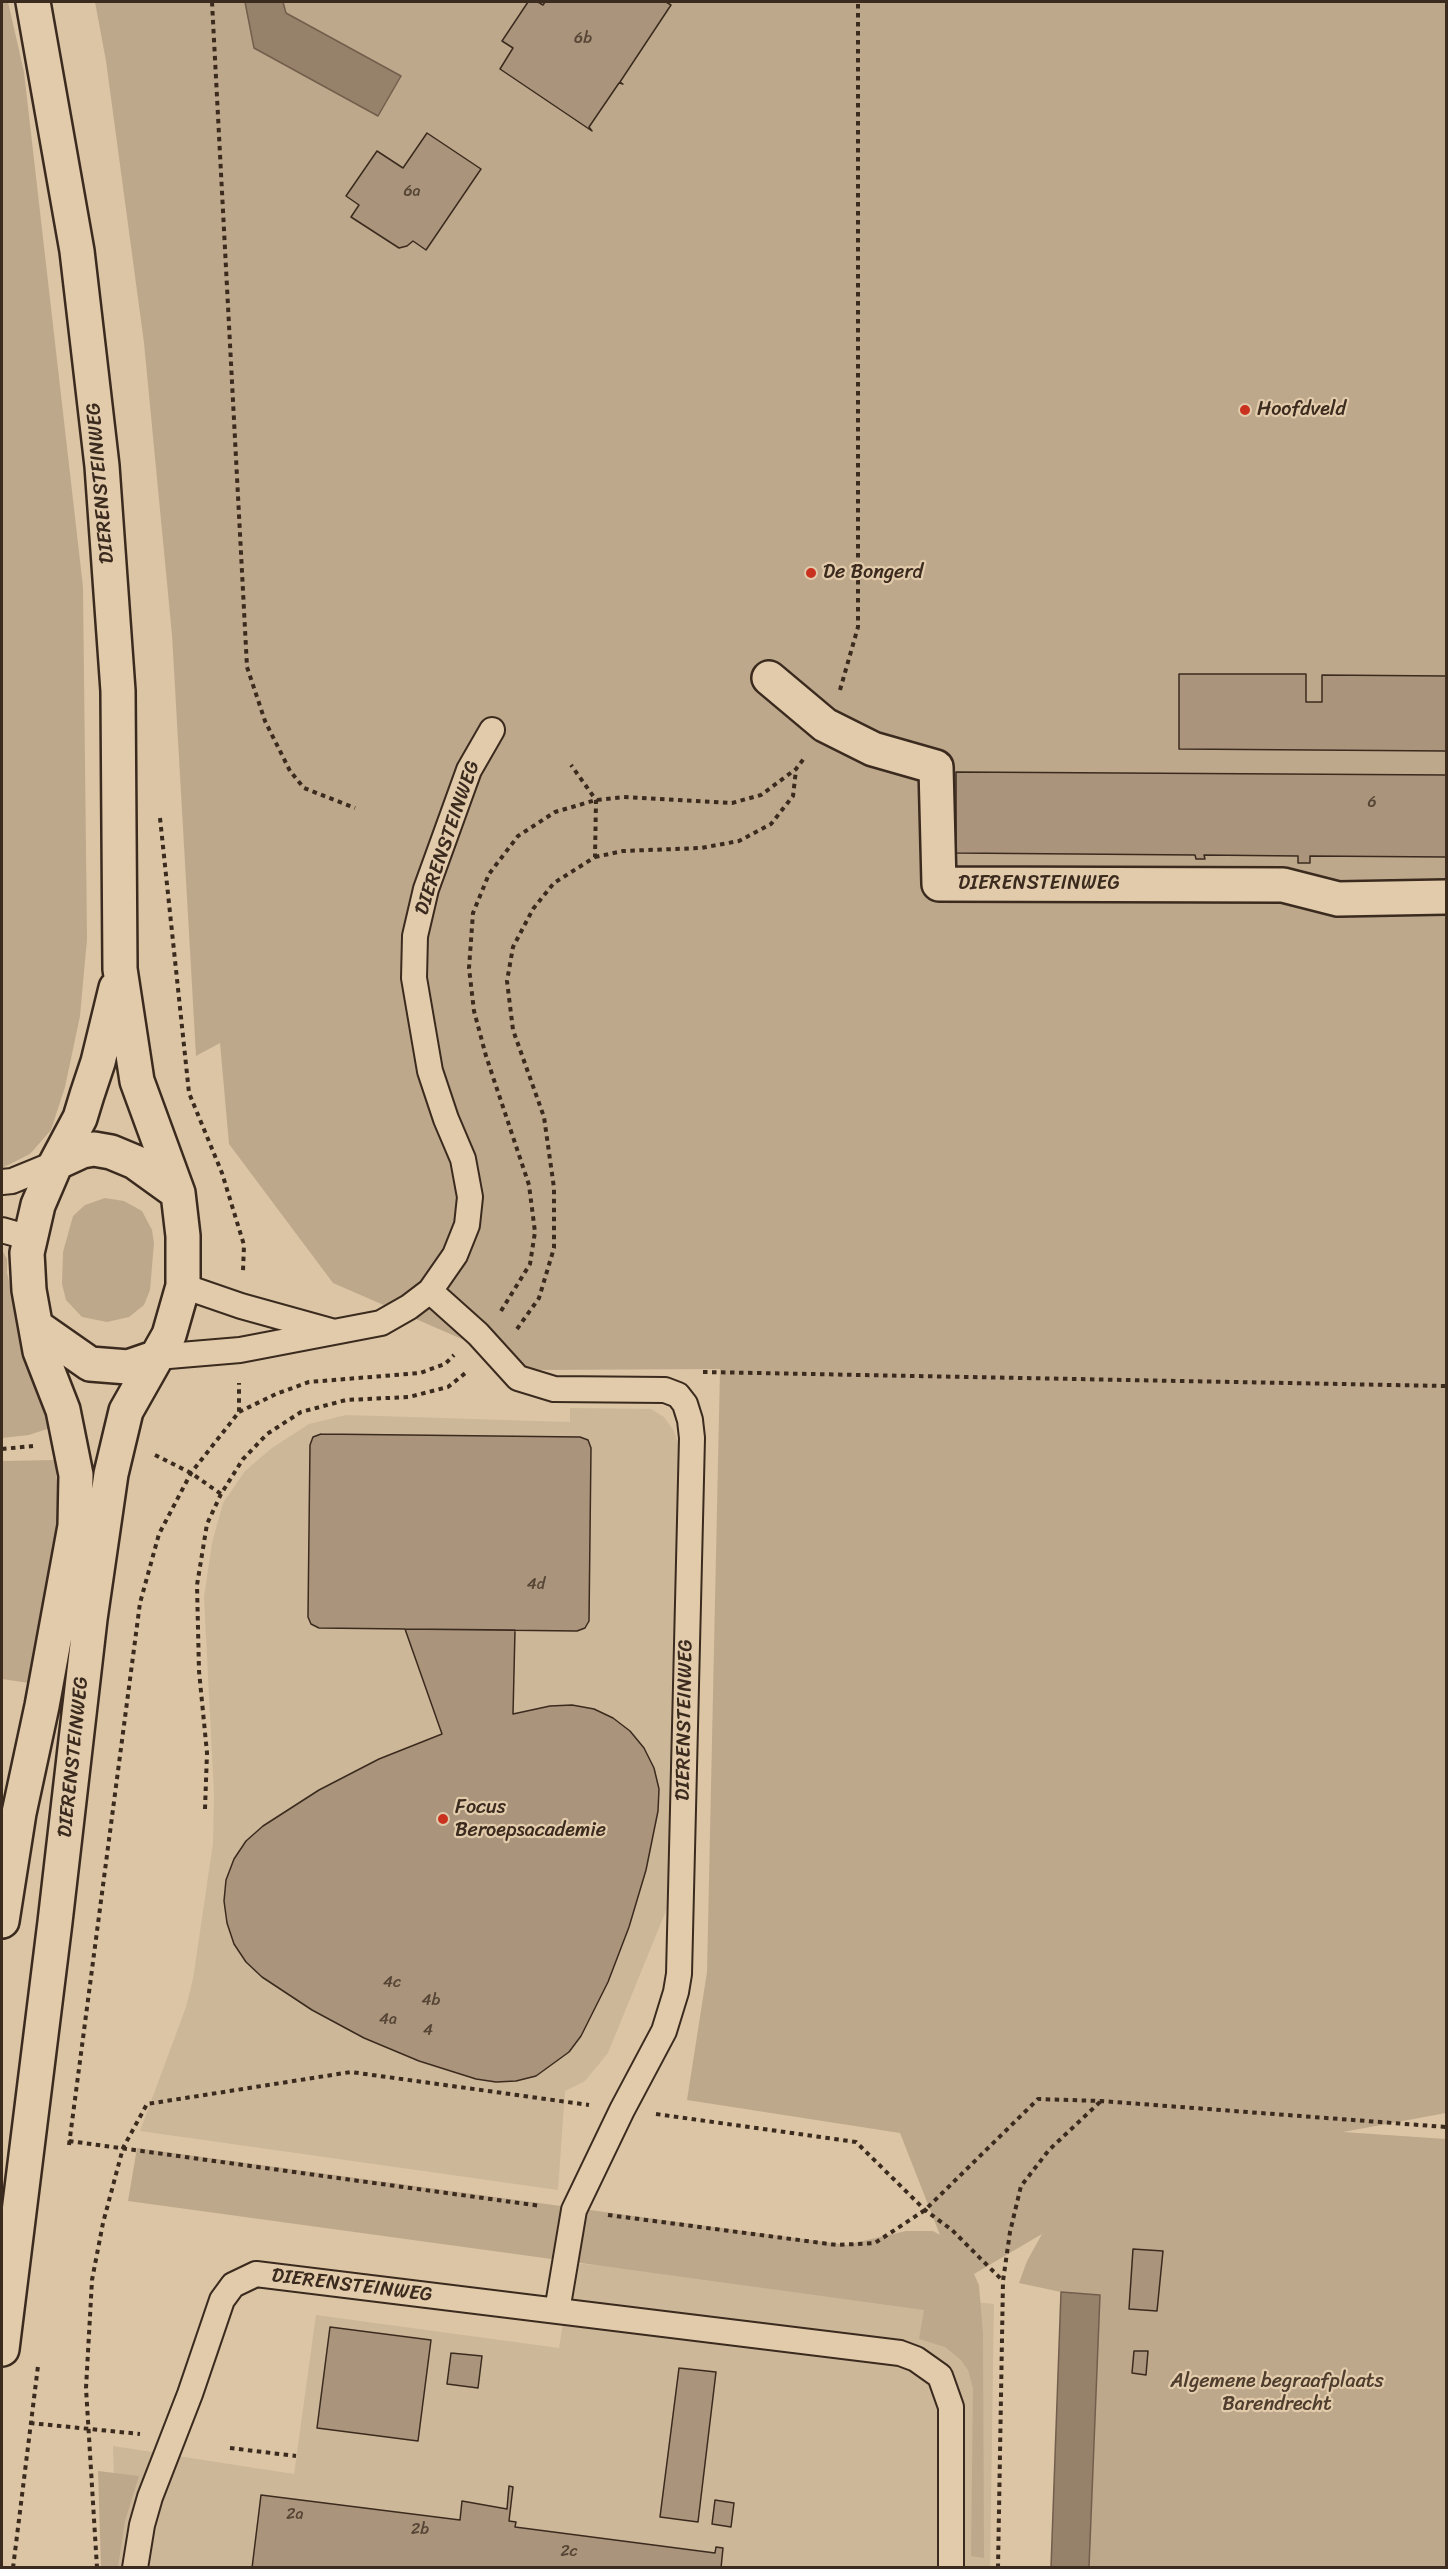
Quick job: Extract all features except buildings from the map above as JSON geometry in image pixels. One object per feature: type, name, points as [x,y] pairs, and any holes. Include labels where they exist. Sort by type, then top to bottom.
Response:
[{"type":"main road","name":"DIERENSTEINWEG","points":[[33,2],[77,251],[102,466],[118,691],[120,969],[137,1081],[178,1192]]},
{"type":"main road","name":"DIERENSTEINWEG","points":[[770,678],[825,726],[873,749],[936,767],[939,884],[1283,885],[1338,899],[1446,897]]},
{"type":"main road","name":"DIERENSTEINWEG","points":[[56,1163],[80,1118],[98,1062],[120,969]]},
{"type":"main road","points":[[94,1149],[111,1152],[135,1162],[178,1192],[183,1236],[183,1286],[169,1335],[157,1357],[128,1367],[90,1364],[37,1327],[29,1290],[27,1253],[16,1234],[38,1205],[56,1163],[82,1151],[94,1149]]},
{"type":"main road","name":"DIERENSTEINWEG","points":[[2,1921],[19,1813],[42,1706],[75,1526],[76,1475],[63,1410],[40,1351],[37,1327]]},
{"type":"main road","name":"DIERENSTEINWEG","points":[[2,2349],[55,1922],[86,1648],[111,1474],[126,1411],[157,1357]]},
{"type":"lane","name":"DIERENSTEINWEG","points":[[157,1357],[240,1350],[339,1333],[381,1323],[409,1307],[430,1291],[455,1255],[467,1225],[470,1197],[463,1159],[446,1119],[430,1071],[414,978],[415,936],[426,889],[469,770],[492,730]]},
{"type":"lane","points":[[2,1182],[12,1181],[56,1163]]},
{"type":"lane","name":"DIERENSTEINWEG","points":[[183,1286],[241,1306],[339,1333]]},
{"type":"lane","name":"DIERENSTEINWEG","points":[[430,1291],[478,1334],[518,1378],[554,1389],[665,1390],[678,1395],[685,1404],[690,1420],[692,1438],[679,1974],[664,2031],[622,2110],[574,2210],[557,2311]]},
{"type":"lane","name":"DIERENSTEINWEG","points":[[135,2568],[142,2525],[150,2497],[190,2394],[222,2300],[233,2285],[256,2274],[900,2353],[916,2358],[940,2376],[951,2408],[951,2568]]},
{"type":"path","points":[[212,2],[247,667],[264,722],[290,771],[304,788],[355,808]]},
{"type":"path","points":[[239,1412],[276,1394],[309,1382],[420,1373],[444,1364],[498,1316],[530,1264],[535,1232],[529,1185],[486,1056],[474,1011],[470,968],[473,913],[489,874],[518,836],[555,812],[596,800],[624,797],[732,803],[761,795],[796,769],[825,726],[845,675],[858,627],[858,2]]},
{"type":"path","points":[[571,765],[596,800]]},
{"type":"path","points":[[595,857],[641,850],[701,848],[739,841],[771,824],[793,796],[796,769]]},
{"type":"path","points":[[697,1372],[1446,1386]]},
{"type":"path","points":[[97,2568],[86,2388],[92,2280],[103,2223],[123,2148],[147,2104],[351,2072],[856,2142],[925,2210],[952,2230],[1003,2281]]},
{"type":"path","points":[[69,2141],[837,2245],[875,2243],[925,2210],[1038,2099],[1101,2101],[1446,2127]]},
{"type":"path","points":[[998,2568],[1003,2281],[1010,2232],[1022,2186],[1049,2150],[1101,2101]]},
{"type":"path","points":[[30,2423],[142,2435]]},
{"type":"path","points":[[230,2448],[297,2456]]},
{"type":"shaded area","points":[[245,2],[283,2],[286,13],[401,76],[378,116],[254,48]]},
{"type":"shaded area","name":"Focus Beroepsacademie","points":[[570,1408],[651,1409],[664,1417],[674,1431],[679,1446],[672,1896],[608,2053],[585,2081],[565,2091],[558,2190],[140,2131],[186,2007],[193,1979],[213,1843],[214,1794],[204,1597],[212,1543],[223,1503],[245,1471],[272,1448],[309,1424],[346,1415],[570,1422]]},
{"type":"shaded area","points":[[573,2263],[994,2304],[990,2567],[108,2568],[116,2533],[113,2446],[294,2474],[316,2315],[559,2348]]},
{"type":"shaded area","points":[[1061,2292],[1100,2295],[1089,2567],[1051,2567]]},
{"type":"green space","points":[[2,2],[8,2],[24,72],[83,587],[87,939],[80,1016],[65,1087],[51,1130],[30,1154],[2,1168]]},
{"type":"green space","name":"De Bongerd","points":[[95,2],[1446,2],[1446,2113],[1343,2132],[1446,2139],[1446,2567],[1086,2567],[1091,2524],[1100,2295],[1061,2292],[1019,2283],[1027,2261],[1042,2234],[974,2274],[979,2285],[983,2335],[984,2558],[971,2556],[973,2388],[968,2370],[960,2359],[945,2347],[919,2339],[924,2310],[128,2201],[137,2148],[846,2245],[906,2231],[933,2231],[940,2235],[900,2133],[687,2100],[707,1972],[720,1369],[533,1370],[333,1283],[229,1144],[220,1043],[196,1056],[172,635],[144,343],[106,61]]},
{"type":"green space","points":[[105,1198],[124,1201],[142,1211],[152,1230],[154,1243],[150,1290],[144,1305],[129,1317],[107,1322],[82,1317],[66,1300],[62,1284],[63,1252],[73,1216],[85,1205]]},
{"type":"green space","points":[[2,1250],[7,1259],[7,1273],[19,1325],[53,1427],[29,1435],[2,1438]]},
{"type":"green space","points":[[55,1460],[62,1540],[34,1675],[29,1683],[2,1679],[2,1461]]},
{"type":"green space","points":[[98,2471],[139,2476],[125,2521],[118,2567],[101,2567]]},
{"type":"place","name":"Hoofdveld","points":[[1245,410]]},
{"type":"place","name":"De Bongerd","points":[[811,573]]},
{"type":"place","name":"Focus Beroepsacademie","points":[[443,1819]]},
{"type":"park label","name":"Algemene begraafplaats Barendrecht","points":[[1277,2394]]}]
